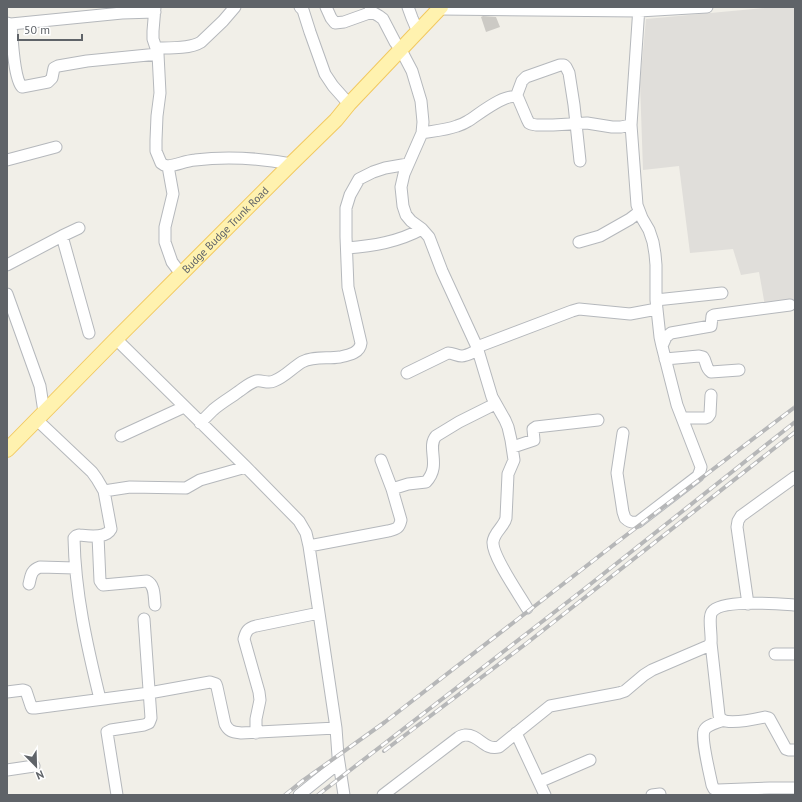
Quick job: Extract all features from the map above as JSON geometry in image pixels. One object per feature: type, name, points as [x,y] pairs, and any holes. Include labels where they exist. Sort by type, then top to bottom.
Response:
[{"type":"main road","name":"Budge Budge Trunk Road","points":[[7,450],[336,120],[349,104],[441,8]]},
{"type":"street","points":[[235,7],[223,21],[198,44],[189,47],[157,51],[87,60],[58,66],[54,68],[52,78],[48,82],[22,87],[20,86],[11,66],[13,54],[9,23],[155,9],[153,39],[157,51],[160,93],[156,122],[156,152],[161,163],[168,166],[187,161],[218,158],[262,159],[291,164]]},
{"type":"street","points":[[300,7],[303,10],[326,74],[333,86],[349,104]]},
{"type":"street","points":[[326,7],[335,23],[344,22],[371,10],[380,16],[412,71],[421,101],[423,122],[422,133],[404,174],[402,187],[403,206],[406,215],[411,221],[422,229],[429,237],[442,271],[478,349],[492,397],[508,427],[514,460],[508,474],[506,521],[494,538],[494,548],[499,562],[526,608]]},
{"type":"street","points":[[408,7],[418,32]]},
{"type":"street","points":[[441,8],[639,9],[707,7]]},
{"type":"street","points":[[623,433],[618,466],[618,480],[625,518],[629,522],[633,523],[638,522],[698,476],[700,471],[700,463],[677,405],[665,359],[660,337],[656,305],[656,265],[653,242],[637,205],[631,125],[639,9]]},
{"type":"street","points":[[516,96],[522,81],[526,78],[560,65],[564,65],[566,67],[569,73],[573,99],[580,161]]},
{"type":"street","points":[[516,96],[531,124],[553,125],[587,123],[612,127],[631,125]]},
{"type":"street","points":[[422,133],[455,127],[468,121],[489,107],[505,99],[516,96]]},
{"type":"street","points":[[7,160],[56,147]]},
{"type":"street","points":[[200,422],[214,409],[244,387],[252,383],[260,381],[271,383],[288,373],[302,362],[320,357],[334,358],[351,354],[361,347],[362,343],[348,287],[346,208],[350,195],[359,180],[384,168],[408,164]]},
{"type":"street","points":[[168,166],[173,194],[165,227],[165,242],[172,262],[181,274]]},
{"type":"street","points":[[579,242],[600,236],[630,219],[639,212]]},
{"type":"street","points":[[7,266],[79,228]]},
{"type":"street","points":[[347,248],[372,246],[401,239],[422,229]]},
{"type":"street","points":[[62,236],[89,333]]},
{"type":"street","points":[[7,294],[40,386],[40,416],[92,472],[104,491],[111,529],[105,535],[79,535],[74,538],[75,568],[83,622],[100,699]]},
{"type":"street","points":[[407,373],[448,353],[460,356],[465,355],[579,309],[630,314],[656,305],[722,294]]},
{"type":"street","points":[[662,346],[666,337],[670,333],[710,326],[712,316],[714,315],[790,305]]},
{"type":"street","points":[[116,339],[299,521],[306,533],[336,728],[344,795]]},
{"type":"street","points":[[665,359],[699,356],[703,357],[706,367],[711,372],[739,370]]},
{"type":"street","points":[[682,418],[708,417],[710,414],[711,395]]},
{"type":"street","points":[[392,489],[408,484],[426,482],[434,469],[432,445],[436,436],[459,422],[496,404]]},
{"type":"street","points":[[122,436],[184,407]]},
{"type":"street","points":[[512,447],[534,440],[533,429],[536,427],[598,420]]},
{"type":"street","points":[[309,546],[388,532],[397,529],[401,520],[392,489],[381,460]]},
{"type":"street","points":[[104,491],[144,486],[186,488],[200,480],[246,467]]},
{"type":"street","points":[[748,604],[736,527],[738,521],[741,516],[795,477]]},
{"type":"street","points":[[98,536],[100,581],[102,584],[147,581],[151,583],[155,605]]},
{"type":"street","points":[[29,584],[32,572],[35,568],[75,568]]},
{"type":"street","points":[[723,720],[719,715],[711,643],[710,619],[712,612],[718,607],[736,603],[795,605]]},
{"type":"street","points":[[256,733],[256,719],[260,700],[244,639],[246,633],[249,628],[256,626],[318,613]]},
{"type":"street","points":[[117,795],[107,732],[111,730],[144,725],[149,723],[151,718],[144,619]]},
{"type":"street","points":[[383,795],[459,737],[465,735],[473,736],[490,748],[499,747],[550,706],[625,691],[652,670],[708,646],[711,643]]},
{"type":"street","points":[[775,654],[795,654]]},
{"type":"street","points":[[7,692],[26,691],[32,708],[35,708],[149,693],[213,682],[217,686],[225,724],[228,729],[234,732],[241,734],[336,728]]},
{"type":"street","points":[[795,750],[786,749],[768,718],[765,717],[740,721],[723,720],[707,727],[704,731],[704,746],[714,789],[795,788]]},
{"type":"street","points":[[516,733],[545,795]]},
{"type":"street","points":[[539,782],[590,760]]},
{"type":"street","points":[[299,795],[339,763]]},
{"type":"street","points":[[7,770],[34,766]]},
{"type":"shaded area","points":[[776,7],[795,7],[795,302],[765,306],[759,272],[741,275],[733,249],[690,253],[679,166],[643,170],[640,83],[646,19]]},
{"type":"building","points":[[481,17],[496,17],[500,27],[486,32]]},
{"type":"railway","points":[[285,795],[385,722],[616,543],[795,407]]},
{"type":"railway","points":[[318,795],[583,590],[795,422]]},
{"type":"railway","points":[[384,751],[527,643],[795,432]]}]
